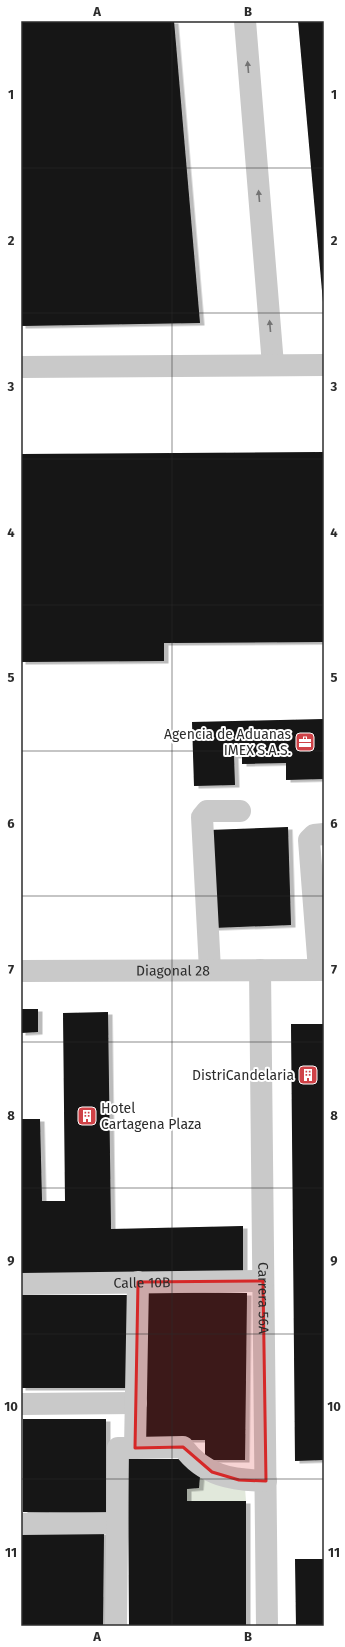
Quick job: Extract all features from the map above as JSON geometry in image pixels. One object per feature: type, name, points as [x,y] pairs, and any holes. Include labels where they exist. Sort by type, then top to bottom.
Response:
[{"type":"street","points":[[245,21],[273,365]]},
{"type":"street","points":[[21,367],[324,365]]},
{"type":"street","points":[[210,970],[202,817],[207,811],[240,811]]},
{"type":"street","points":[[322,970],[309,840],[314,835],[324,834]]},
{"type":"street","name":"Carrera 56A","points":[[260,970],[267,1626]]},
{"type":"street","name":"Diagonal 28","points":[[21,971],[322,970]]},
{"type":"street","name":"Calle 10B","points":[[21,1284],[263,1281]]},
{"type":"street","points":[[135,1448],[138,1282]]},
{"type":"street","points":[[21,1404],[136,1403]]},
{"type":"street","points":[[116,1626],[118,1448],[183,1447],[190,1455],[212,1472],[240,1480],[266,1481]]},
{"type":"street","points":[[21,1524],[117,1523]]},
{"type":"highlighted area","points":[[263,1281],[266,1481],[239,1480],[212,1472],[183,1447],[135,1448],[138,1282]]},
{"type":"shaded area","points":[[200,1476],[245,1488],[246,1501],[187,1501],[187,1489],[199,1488]]},
{"type":"building","points":[[21,21],[174,21],[200,323],[21,326]]},
{"type":"building","points":[[298,21],[324,21],[324,302],[323,302]]},
{"type":"building","points":[[324,452],[324,642],[164,643],[164,661],[21,662],[21,454]]},
{"type":"building","points":[[324,719],[324,779],[286,780],[286,763],[242,764],[242,755],[234,756],[235,785],[194,786],[192,722]]},
{"type":"building","points":[[288,827],[291,925],[213,928],[209,830]]},
{"type":"building","points":[[21,1009],[38,1009],[38,1032],[21,1033]]},
{"type":"building","points":[[108,1012],[111,1229],[243,1226],[243,1273],[21,1276],[21,1119],[40,1119],[42,1201],[65,1201],[63,1013]]},
{"type":"building","points":[[291,1024],[324,1024],[324,1460],[295,1461]]},
{"type":"building","points":[[146,1292],[247,1293],[245,1460],[205,1460],[205,1440],[144,1440]]},
{"type":"building","points":[[21,1295],[131,1295],[131,1388],[21,1388]]},
{"type":"building","points":[[23,1419],[106,1419],[106,1513],[23,1512]]},
{"type":"building","points":[[128,1459],[180,1459],[200,1476],[199,1488],[187,1489],[187,1501],[246,1501],[246,1626],[129,1626]]},
{"type":"building","points":[[21,1532],[104,1532],[103,1626],[21,1626]]},
{"type":"building","points":[[295,1559],[324,1559],[324,1626],[296,1626]]},
{"type":"place","name":"Agencia de Aduanas IMEX S.A.S.","points":[[305,742]]},
{"type":"place","name":"DistriCandelaria","points":[[308,1075]]},
{"type":"place","name":"Hotel Cartagena Plaza","points":[[87,1116]]}]
